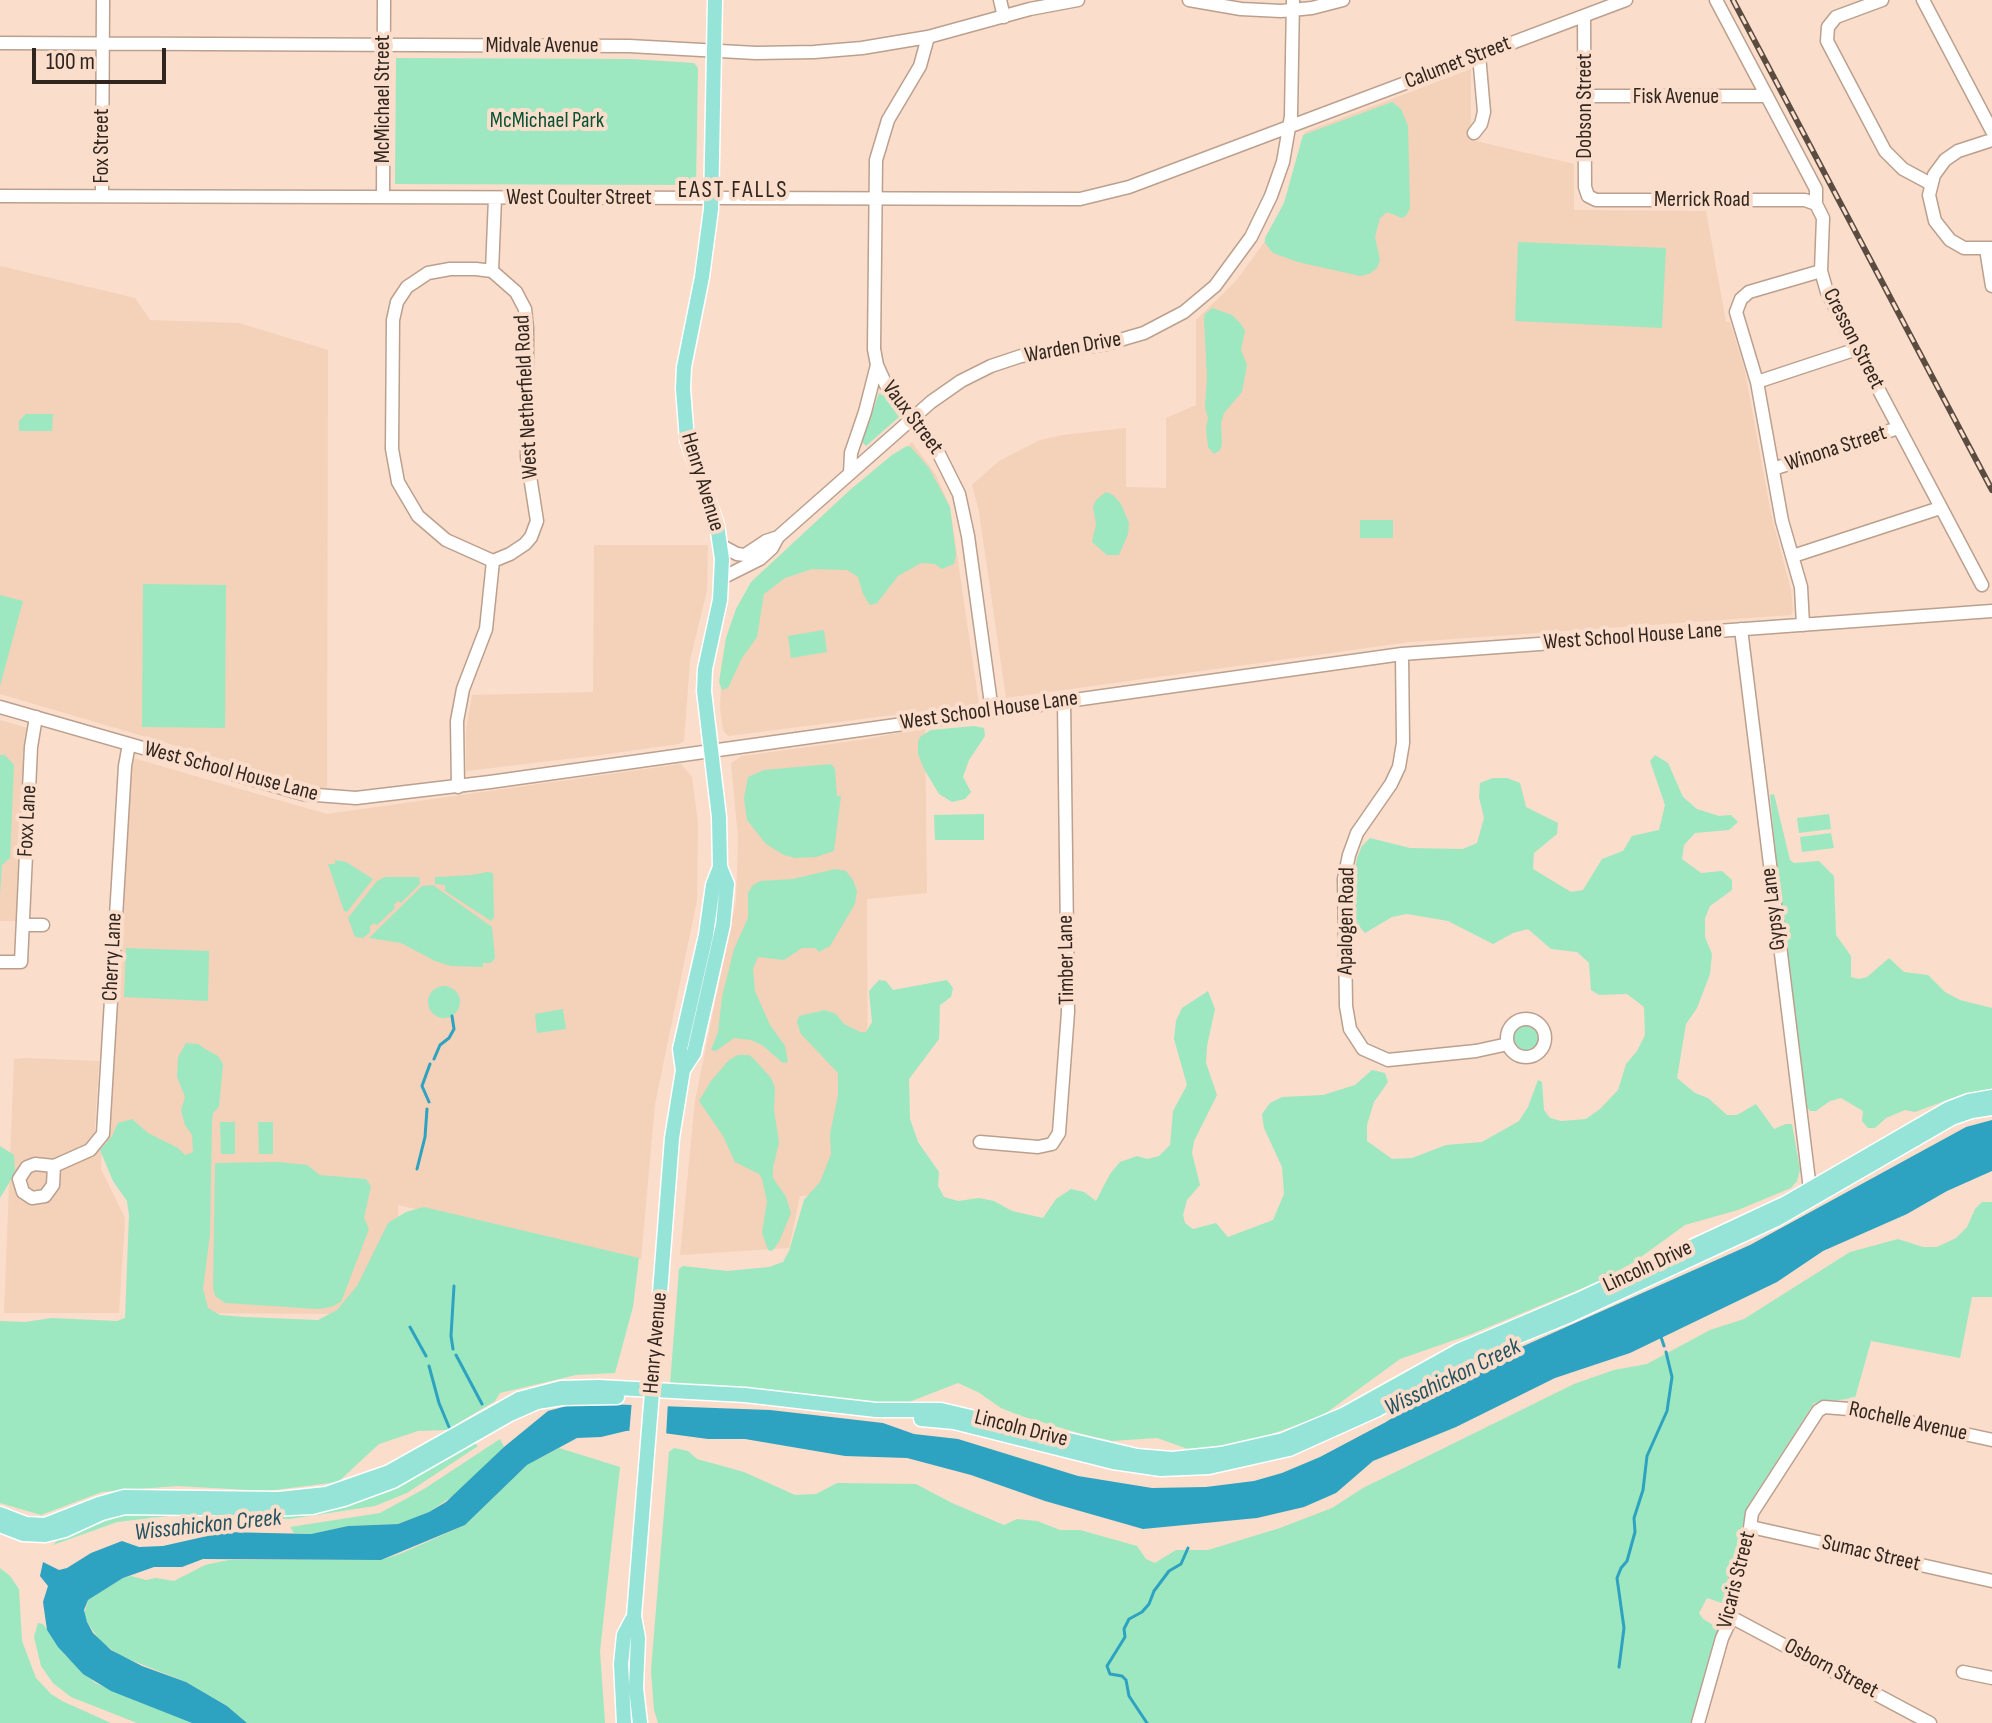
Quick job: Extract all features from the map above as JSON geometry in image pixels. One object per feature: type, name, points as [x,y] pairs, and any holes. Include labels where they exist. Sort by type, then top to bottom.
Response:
[{"type":"main road","name":"Henry Avenue","points":[[640,1723],[636,1688],[638,1638],[634,1616],[672,1138],[683,1070],[694,1053],[723,925],[727,884],[720,867],[719,817],[709,751],[704,679],[722,578],[720,545],[713,513],[691,455],[683,402],[684,367],[702,277],[712,198],[715,0]]},
{"type":"main road","name":"Lincoln Drive","points":[[0,1514],[20,1523],[39,1526],[56,1523],[124,1497],[279,1499],[326,1494],[389,1472],[519,1399],[561,1388],[599,1387],[745,1395],[876,1410],[941,1410],[1137,1456],[1172,1459],[1221,1454],[1283,1440],[1315,1428],[1373,1400],[1458,1351],[1578,1300],[1769,1211],[1938,1113],[1969,1101],[1992,1097]]},
{"type":"main road","name":"Lincoln Drive","points":[[0,1525],[23,1534],[45,1535],[125,1507],[294,1509],[328,1503],[393,1481],[523,1408],[562,1398],[736,1402],[937,1420],[1144,1468],[1177,1470],[1225,1464],[1289,1449],[1348,1424],[1477,1353],[1568,1316],[1777,1219],[1942,1123],[1972,1111],[1992,1108]]},
{"type":"main road","name":"Henry Avenue","points":[[624,1723],[621,1664],[624,1635],[634,1616]]},
{"type":"street","name":"Fox Street","points":[[102,196],[103,0]]},
{"type":"street","name":"McMichael Street","points":[[383,197],[384,0]]},
{"type":"street","points":[[1000,0],[1004,17]]},
{"type":"street","name":"Midvale Avenue","points":[[0,43],[629,46],[814,52],[928,37],[1078,0]]},
{"type":"street","points":[[1189,0],[1255,11],[1343,0]]},
{"type":"street","name":"Calumet Street","points":[[1290,126],[1626,0]]},
{"type":"street","name":"Cresson Street","points":[[1716,0],[1816,189],[1816,204],[1823,218],[1821,271],[1827,292],[1982,585]]},
{"type":"street","points":[[1882,0],[1836,17],[1826,35],[1885,151],[1903,169],[1931,184]]},
{"type":"street","points":[[1923,0],[1992,131]]},
{"type":"street","name":"Warden Drive","points":[[722,578],[756,561],[772,548],[778,537],[952,387],[991,366],[1035,352],[1106,344],[1158,327],[1195,304],[1227,273],[1259,223],[1277,180],[1290,126],[1293,5]]},
{"type":"street","name":"Dobson Street","points":[[1584,16],[1585,187],[1588,196]]},
{"type":"street","name":"Vaux Street","points":[[928,37],[923,61],[894,106],[876,160],[874,349],[886,385],[937,450],[959,494],[968,536],[992,711]]},
{"type":"street","points":[[1474,133],[1481,124],[1484,112],[1479,55]]},
{"type":"street","name":"Fisk Avenue","points":[[1585,96],[1767,96]]},
{"type":"street","name":"West Coulter Street","points":[[0,196],[1069,200],[1102,196],[1290,126]]},
{"type":"street","points":[[1992,140],[1951,155],[1939,167],[1931,184],[1929,205],[1939,228],[1956,244],[1964,248],[1989,249],[1992,286]]},
{"type":"street","name":"Merrick Road","points":[[1588,196],[1596,200],[1805,200],[1816,204]]},
{"type":"street","points":[[458,787],[457,721],[463,689],[486,629],[493,561],[446,540],[418,516],[398,482],[392,449],[393,320],[402,294],[414,281],[434,271],[492,271],[495,198]]},
{"type":"street","name":"West Netherfield Road","points":[[492,271],[516,292],[526,318],[527,457],[538,513],[535,530],[525,544],[493,561]]},
{"type":"street","points":[[1803,625],[1801,587],[1784,528],[1757,382],[1737,316],[1741,299],[1754,290],[1821,271]]},
{"type":"street","points":[[1757,382],[1857,349]]},
{"type":"street","points":[[850,473],[851,453],[877,365]]},
{"type":"street","name":"Winona Street","points":[[1773,469],[1898,428]]},
{"type":"street","points":[[1793,556],[1940,508]]},
{"type":"street","name":"Warden Drive","points":[[720,545],[745,555],[778,537]]},
{"type":"street","name":"West School House Lane","points":[[0,707],[319,798],[367,798],[1402,654],[1992,611]]},
{"type":"street","name":"Gypsy Lane","points":[[1741,629],[1810,1189]]},
{"type":"street","name":"Apalogen Road","points":[[1402,654],[1403,743],[1399,767],[1357,833],[1344,879],[1346,1006],[1350,1029],[1363,1049],[1388,1060],[1476,1051],[1508,1044]]},
{"type":"street","name":"Timber Lane","points":[[980,1142],[1038,1147],[1052,1144],[1059,1133],[1062,1065],[1067,1033],[1064,701]]},
{"type":"street","name":"Foxx Lane","points":[[0,962],[21,962],[31,747],[36,717]]},
{"type":"street","name":"Cherry Lane","points":[[54,1166],[95,1146],[103,1129],[125,766],[129,744]]},
{"type":"street","points":[[24,925],[43,925]]},
{"type":"street","name":"Rochelle Avenue","points":[[1824,1407],[1853,1410],[1992,1440]]},
{"type":"street","name":"Vicaris Street","points":[[1698,1723],[1731,1617],[1732,1591],[1751,1527],[1751,1516],[1802,1434],[1824,1407]]},
{"type":"street","name":"Sumac Street","points":[[1751,1527],[1992,1581]]},
{"type":"street","name":"Osborn Street","points":[[1731,1617],[1930,1723]]},
{"type":"street","points":[[1963,1672],[1992,1678]]},
{"type":"shaded area","points":[[1471,69],[1471,140],[1574,164],[1574,210],[1706,211],[1726,322],[1730,322],[1745,371],[1771,514],[1791,590],[1791,615],[1410,642],[1006,698],[979,512],[972,485],[999,461],[1040,440],[1126,428],[1126,487],[1166,488],[1166,418],[1196,405],[1196,320],[1236,281],[1268,237],[1297,171],[1305,132]]},
{"type":"shaded area","points":[[0,266],[135,298],[150,320],[239,323],[328,350],[327,790],[0,694]]},
{"type":"shaded area","points":[[912,442],[936,475],[950,507],[979,704],[728,736],[723,730],[720,707],[723,655],[788,550]]},
{"type":"shaded area","points":[[594,545],[708,545],[707,590],[690,660],[684,741],[593,756],[466,771],[466,729],[472,695],[593,692]]},
{"type":"shaded area","points":[[0,720],[27,728],[19,921],[0,921]]},
{"type":"shaded area","points":[[925,728],[927,893],[867,899],[868,1192],[800,1196],[789,1248],[680,1255],[695,1101],[736,900],[738,837],[731,763],[742,756]]},
{"type":"shaded area","points":[[126,756],[327,814],[681,764],[692,777],[698,824],[697,900],[655,1104],[641,1259],[398,1205],[399,1277],[339,1314],[193,1313],[112,1144],[104,1139]]},
{"type":"shaded area","points":[[14,1059],[99,1061],[94,1140],[102,1145],[101,1169],[125,1218],[119,1313],[4,1313]]},
{"type":"green space","name":"McMichael Park","points":[[396,58],[631,59],[694,63],[698,68],[696,185],[395,184]]},
{"type":"green space","points":[[1392,102],[1401,109],[1408,126],[1410,208],[1402,218],[1387,212],[1380,218],[1375,237],[1380,260],[1377,268],[1360,276],[1273,253],[1265,238],[1284,203],[1303,135]]},
{"type":"green space","points":[[1518,242],[1666,248],[1662,328],[1515,321]]},
{"type":"green space","points":[[1212,308],[1232,315],[1241,324],[1245,331],[1241,350],[1247,365],[1242,392],[1224,413],[1222,444],[1214,454],[1208,447],[1205,407],[1204,320],[1205,314]]},
{"type":"green space","points":[[879,393],[899,417],[866,446],[862,442]]},
{"type":"green space","points":[[26,414],[53,414],[52,431],[19,431],[19,421]]},
{"type":"green space","points":[[907,446],[929,468],[950,507],[956,555],[954,564],[942,569],[935,564],[921,563],[898,576],[877,603],[870,605],[858,577],[847,570],[812,569],[785,578],[764,594],[757,637],[742,658],[728,688],[722,690],[719,682],[726,638],[736,609],[751,582],[850,490]]},
{"type":"green space","points":[[1106,492],[1121,504],[1129,523],[1119,555],[1107,555],[1092,542],[1096,524],[1093,507]]},
{"type":"green space","points":[[1360,520],[1393,520],[1393,538],[1360,538]]},
{"type":"green space","points":[[143,584],[226,585],[225,728],[142,727]]},
{"type":"green space","points":[[0,595],[23,601],[0,686]]},
{"type":"green space","points":[[824,630],[827,652],[791,658],[788,636]]},
{"type":"green space","points":[[984,728],[985,736],[969,760],[963,777],[971,792],[965,799],[952,802],[939,794],[924,769],[918,754],[918,741],[931,730]]},
{"type":"green space","points":[[0,755],[5,755],[14,765],[10,858],[2,865],[0,896]]},
{"type":"green space","points":[[1655,755],[1668,763],[1683,797],[1697,809],[1719,816],[1731,815],[1738,822],[1729,830],[1695,833],[1684,845],[1682,859],[1701,873],[1722,871],[1732,880],[1732,890],[1710,906],[1705,918],[1705,937],[1712,954],[1710,974],[1697,1008],[1686,1024],[1677,1078],[1727,1115],[1737,1115],[1756,1104],[1774,1129],[1792,1124],[1800,1170],[1791,1188],[1738,1210],[1685,1225],[1634,1262],[1600,1281],[1469,1335],[1400,1359],[1322,1416],[1255,1440],[1218,1447],[1188,1449],[1157,1438],[1112,1441],[1082,1434],[1001,1408],[958,1383],[909,1402],[881,1404],[810,1394],[670,1384],[679,1269],[683,1266],[727,1271],[769,1267],[783,1262],[804,1200],[820,1182],[831,1154],[830,1134],[838,1095],[838,1073],[801,1034],[797,1022],[799,1016],[825,1010],[836,1014],[844,1024],[866,1032],[872,1022],[869,991],[879,980],[886,981],[893,990],[947,980],[953,988],[951,997],[940,1005],[939,1039],[909,1079],[910,1119],[918,1142],[939,1172],[938,1186],[944,1197],[958,1201],[979,1198],[994,1201],[1012,1211],[1043,1218],[1056,1199],[1071,1189],[1084,1192],[1096,1201],[1120,1162],[1137,1156],[1147,1159],[1159,1156],[1170,1145],[1173,1111],[1187,1085],[1174,1039],[1176,1021],[1182,1008],[1208,991],[1215,1009],[1206,1063],[1217,1095],[1194,1141],[1192,1153],[1200,1185],[1187,1200],[1183,1215],[1185,1223],[1193,1229],[1216,1223],[1228,1237],[1273,1220],[1284,1194],[1282,1167],[1264,1128],[1262,1114],[1270,1103],[1282,1097],[1323,1095],[1355,1085],[1372,1070],[1385,1073],[1388,1082],[1374,1102],[1367,1125],[1367,1141],[1392,1159],[1412,1158],[1446,1145],[1482,1142],[1519,1121],[1538,1080],[1542,1082],[1544,1110],[1550,1118],[1561,1121],[1586,1119],[1618,1090],[1626,1064],[1645,1035],[1644,1007],[1627,994],[1599,995],[1591,990],[1589,963],[1577,952],[1551,949],[1528,929],[1493,944],[1448,921],[1407,914],[1392,917],[1365,933],[1354,921],[1350,900],[1357,858],[1370,838],[1410,848],[1463,849],[1477,843],[1484,818],[1479,797],[1480,783],[1493,778],[1507,778],[1520,783],[1526,807],[1558,823],[1557,834],[1534,853],[1533,869],[1571,892],[1583,890],[1602,859],[1623,851],[1632,836],[1659,830],[1665,805],[1650,761]]},
{"type":"green space","points":[[831,764],[835,769],[837,796],[841,796],[834,851],[816,857],[795,858],[766,844],[747,820],[744,798],[748,777],[764,770]]},
{"type":"green space","points":[[1774,794],[1790,860],[1794,863],[1819,861],[1834,876],[1836,935],[1851,956],[1851,977],[1867,977],[1889,958],[1904,972],[1928,975],[1945,992],[1960,1000],[1992,1008],[1992,1089],[1966,1093],[1915,1112],[1905,1110],[1886,1118],[1875,1128],[1868,1128],[1862,1121],[1863,1111],[1841,1098],[1830,1101],[1816,1111],[1810,1111],[1805,1105],[1779,888],[1770,795]]},
{"type":"green space","points":[[984,814],[984,840],[935,840],[934,815]]},
{"type":"green space","points":[[1829,814],[1831,829],[1799,833],[1797,818]]},
{"type":"green space","points":[[1831,833],[1834,848],[1802,852],[1800,837]]},
{"type":"green space","points":[[335,860],[346,862],[373,879],[347,912],[344,911],[328,864],[335,864]]},
{"type":"green space","points":[[835,869],[846,871],[857,891],[855,904],[830,946],[819,952],[815,948],[802,948],[784,960],[758,957],[753,969],[755,991],[770,1025],[785,1046],[788,1062],[783,1063],[751,1040],[734,1038],[716,1051],[711,1050],[718,1032],[722,997],[734,949],[748,918],[748,893],[752,886],[760,881],[793,879]]},
{"type":"green space","points":[[493,873],[494,917],[491,921],[445,891],[445,885],[435,884],[435,877]]},
{"type":"green space","points":[[385,877],[419,877],[420,884],[401,903],[398,901],[377,925],[374,923],[370,926],[370,932],[363,938],[355,937],[348,918],[377,881]]},
{"type":"green space","points":[[433,885],[492,927],[495,958],[491,963],[483,963],[483,967],[451,966],[401,943],[369,938],[422,886]]},
{"type":"green space","points":[[126,948],[209,951],[208,1001],[124,997]]},
{"type":"green space","points":[[444,986],[455,991],[460,1002],[455,1013],[444,1018],[433,1013],[428,1002],[433,991]]},
{"type":"green space","points":[[563,1009],[566,1029],[537,1033],[535,1014]]},
{"type":"green space","points":[[1526,1023],[1537,1027],[1541,1038],[1537,1049],[1526,1053],[1515,1049],[1511,1038],[1515,1027]]},
{"type":"green space","points":[[186,1043],[198,1044],[218,1056],[223,1064],[219,1107],[213,1113],[212,1122],[210,1235],[203,1289],[208,1308],[220,1315],[318,1320],[337,1310],[357,1286],[388,1223],[406,1212],[424,1207],[639,1258],[633,1307],[615,1373],[576,1375],[500,1393],[495,1401],[447,1430],[418,1431],[379,1444],[338,1482],[267,1491],[177,1486],[102,1492],[41,1515],[0,1503],[0,1321],[25,1322],[52,1318],[117,1321],[125,1318],[127,1201],[113,1181],[100,1150],[118,1123],[132,1119],[148,1133],[178,1148],[185,1155],[193,1152],[192,1135],[181,1110],[185,1097],[177,1077],[178,1057]]},
{"type":"green space","points":[[738,1055],[753,1058],[771,1078],[775,1088],[774,1110],[779,1142],[773,1178],[786,1197],[791,1213],[772,1251],[768,1250],[762,1233],[767,1201],[762,1179],[759,1174],[735,1162],[723,1136],[699,1101],[711,1081],[729,1060]]},
{"type":"green space","points":[[220,1122],[235,1122],[235,1154],[221,1154]]},
{"type":"green space","points":[[258,1122],[273,1122],[273,1154],[259,1154]]},
{"type":"green space","points":[[0,1146],[14,1155],[15,1173],[0,1198]]},
{"type":"green space","points":[[215,1163],[307,1165],[320,1175],[366,1179],[371,1186],[364,1218],[369,1229],[341,1302],[331,1307],[319,1309],[225,1303],[215,1296]]},
{"type":"green space","points":[[1982,1202],[1992,1202],[1992,1297],[1972,1297],[1960,1358],[1871,1341],[1855,1398],[1814,1403],[1748,1506],[1727,1581],[1725,1604],[1707,1598],[1699,1613],[1720,1629],[1696,1713],[1690,1723],[658,1723],[651,1670],[669,1452],[674,1448],[688,1451],[697,1459],[744,1472],[795,1495],[816,1494],[837,1483],[916,1484],[1004,1525],[1017,1519],[1037,1521],[1060,1530],[1080,1530],[1137,1546],[1146,1559],[1155,1563],[1176,1550],[1208,1550],[1332,1508],[1363,1488],[1574,1384],[1614,1370],[1647,1364],[1710,1330],[1744,1319],[1850,1252],[1898,1239],[1923,1247],[1937,1247],[1956,1238],[1967,1227],[1975,1209]]},
{"type":"green space","points":[[500,1439],[504,1447],[460,1491],[429,1512],[398,1524],[348,1526],[311,1534],[294,1533],[290,1527],[380,1513],[424,1489]]},
{"type":"green space","points":[[475,1443],[478,1446],[407,1493],[375,1506],[290,1519],[169,1516],[117,1522],[53,1545],[59,1539],[124,1514],[276,1516],[305,1515],[341,1508],[390,1491]]},
{"type":"green space","points":[[559,1448],[620,1467],[600,1651],[605,1723],[247,1723],[227,1706],[186,1682],[121,1656],[101,1642],[84,1615],[88,1600],[131,1576],[174,1581],[205,1565],[229,1560],[381,1560],[400,1554],[465,1525],[527,1465]]},
{"type":"green space","points":[[0,1568],[19,1589],[22,1641],[36,1678],[62,1701],[111,1723],[0,1723]]},
{"type":"green space","points":[[38,1623],[43,1624],[65,1655],[95,1683],[192,1723],[137,1723],[71,1697],[53,1683],[41,1666],[34,1637]]},
{"type":"water","points":[[1992,1120],[1992,1171],[1947,1191],[1907,1214],[1823,1251],[1777,1282],[1630,1353],[1555,1378],[1456,1427],[1373,1461],[1336,1493],[1304,1507],[1257,1518],[1143,1529],[907,1458],[845,1456],[745,1439],[708,1439],[641,1430],[626,1431],[601,1437],[577,1438],[527,1465],[465,1525],[381,1560],[203,1559],[182,1567],[154,1567],[123,1578],[88,1600],[84,1610],[87,1622],[93,1633],[111,1650],[142,1666],[186,1682],[227,1706],[247,1723],[192,1723],[111,1691],[83,1674],[47,1630],[43,1602],[48,1586],[40,1576],[43,1562],[59,1570],[67,1568],[91,1553],[122,1541],[139,1547],[163,1546],[225,1532],[311,1534],[348,1526],[398,1524],[446,1502],[504,1447],[548,1411],[578,1403],[770,1410],[883,1423],[914,1434],[958,1439],[1078,1476],[1152,1488],[1206,1487],[1254,1481],[1320,1457],[1386,1422],[1472,1369],[1750,1245],[1966,1127]]},
{"type":"pier","points":[[632,1400],[668,1401],[666,1437],[629,1435]]},
{"type":"waterway","points":[[434,1059],[440,1045],[454,1029],[452,1016]]},
{"type":"waterway","points":[[429,1102],[422,1086],[430,1064]]},
{"type":"waterway","points":[[417,1169],[425,1137],[427,1109]]},
{"type":"waterway","points":[[453,1349],[454,1286]]},
{"type":"waterway","points":[[410,1327],[426,1356]]},
{"type":"waterway","points":[[1660,1334],[1664,1346]]},
{"type":"waterway","points":[[1619,1667],[1624,1628],[1617,1578],[1627,1561],[1635,1532],[1634,1518],[1643,1490],[1647,1456],[1667,1411],[1672,1377],[1666,1352]]},
{"type":"waterway","points":[[456,1355],[482,1404]]},
{"type":"waterway","points":[[429,1366],[449,1427]]},
{"type":"waterway","points":[[1147,1723],[1129,1696],[1126,1680],[1110,1674],[1107,1666],[1125,1637],[1124,1629],[1129,1619],[1149,1604],[1154,1591],[1169,1571],[1181,1564],[1188,1548]]},
{"type":"railway","points":[[1733,0],[1992,490]]},
{"type":"district","name":"EAST FALLS","points":[[733,191]]},
{"type":"water label","name":"Wissahickon Creek","points":[[1453,1378]]},
{"type":"water label","name":"Wissahickon Creek","points":[[208,1526]]}]
